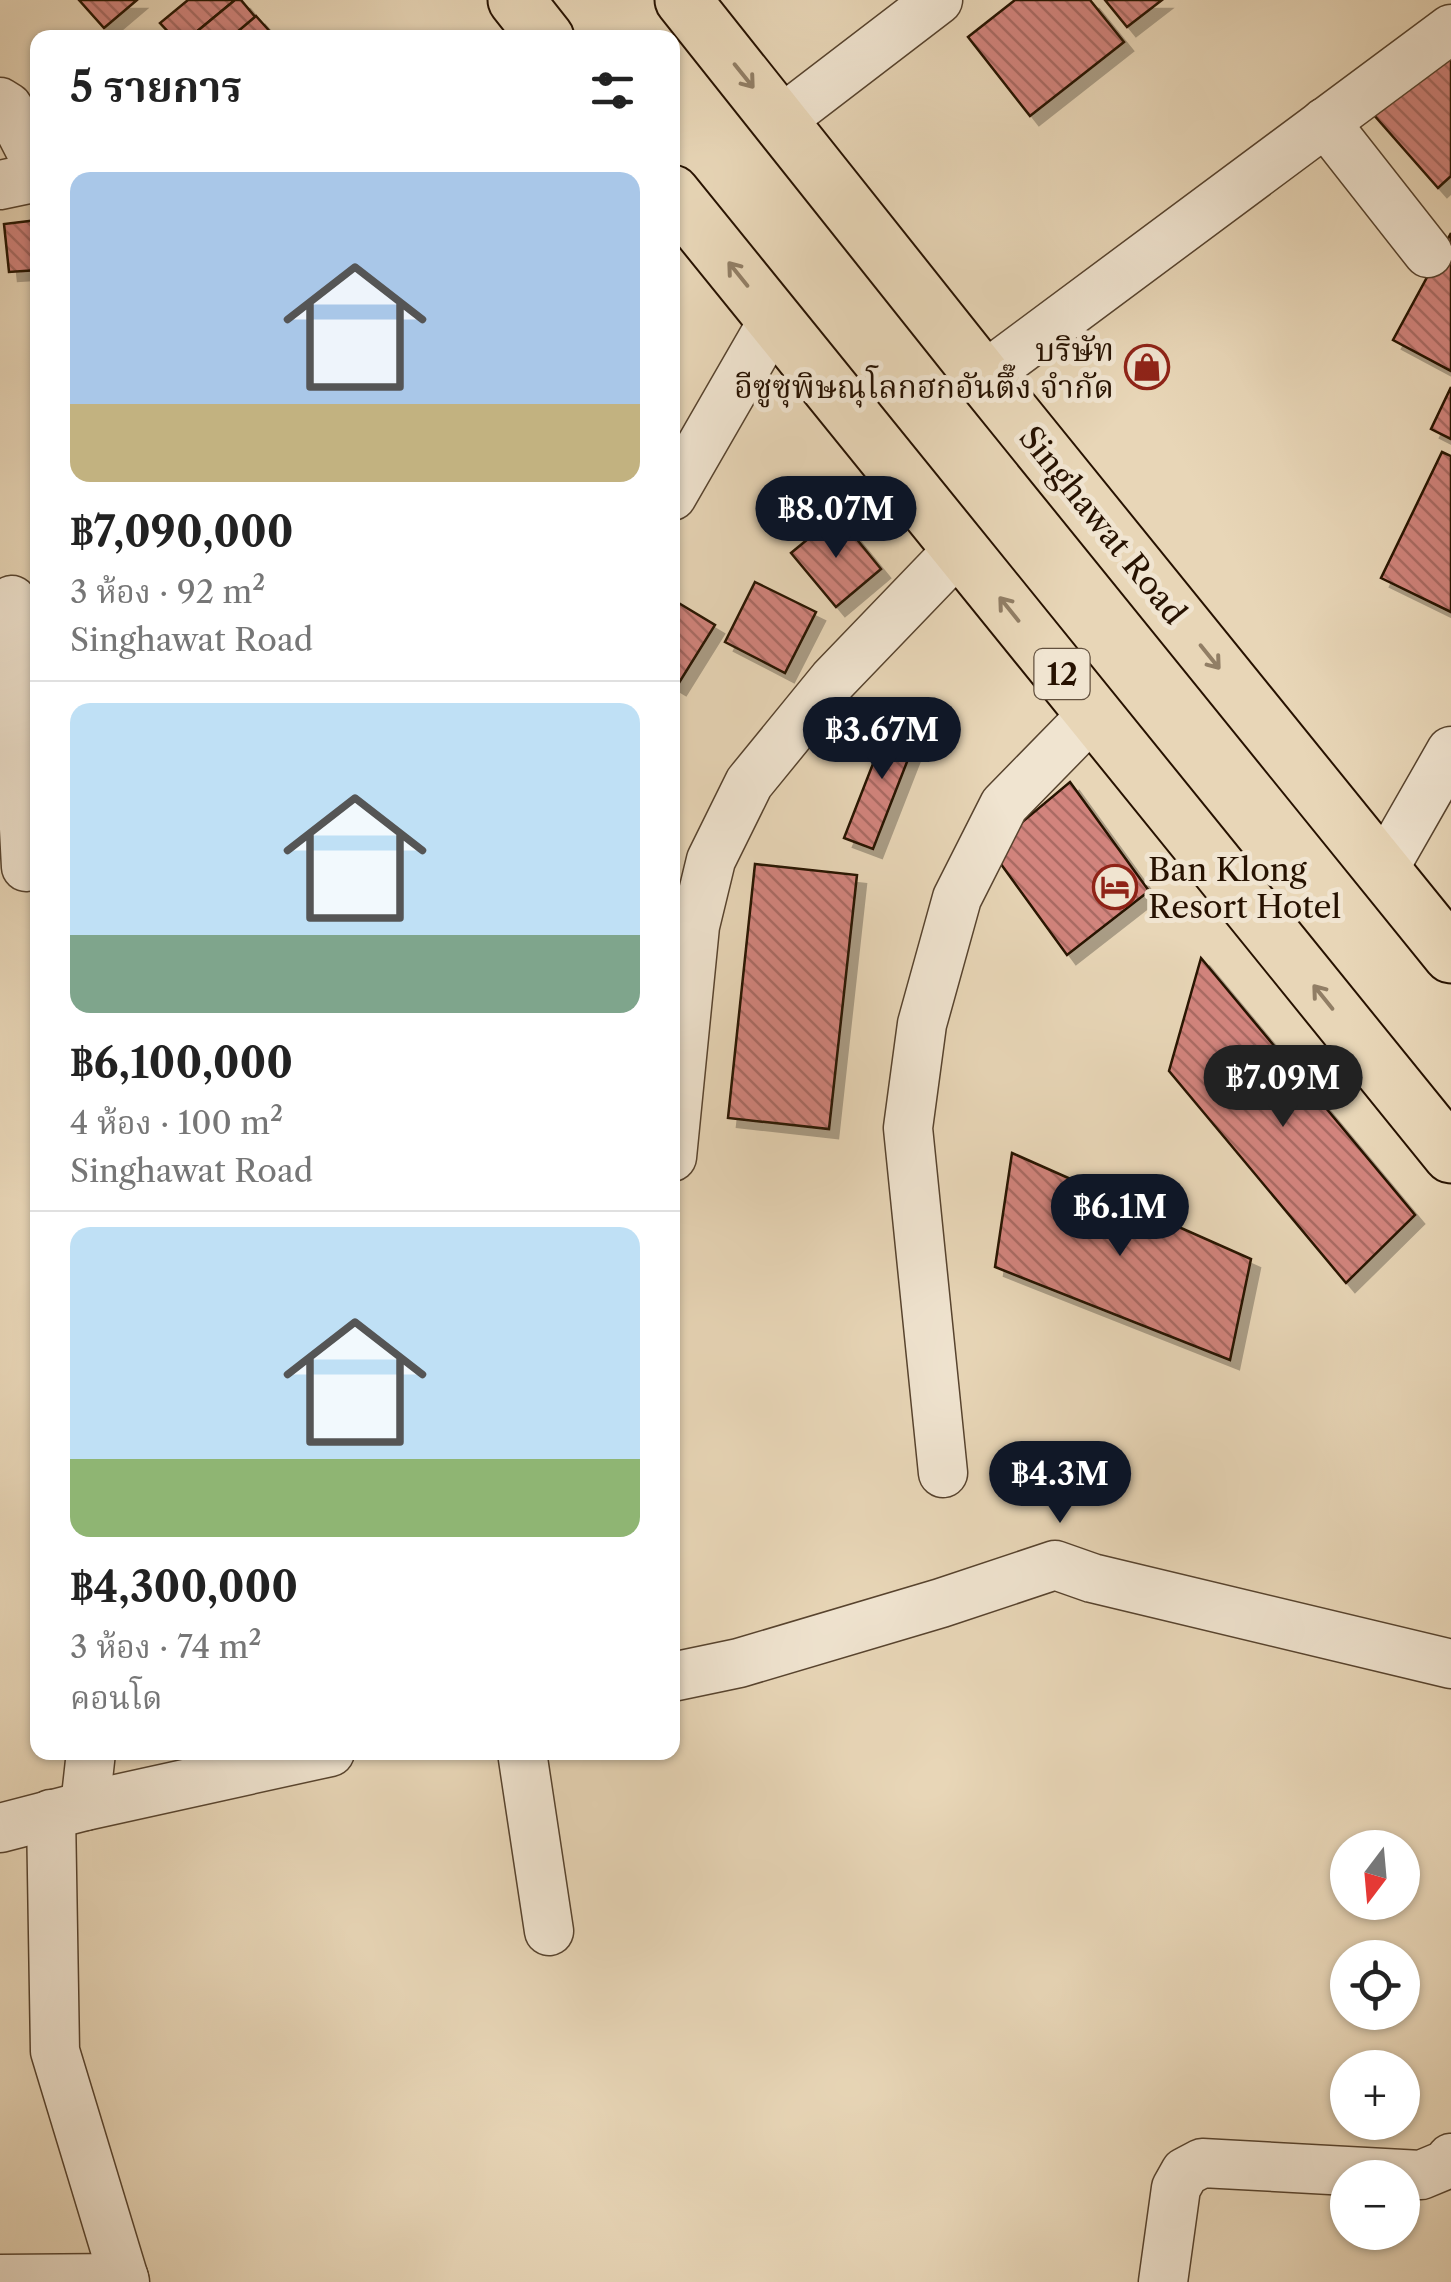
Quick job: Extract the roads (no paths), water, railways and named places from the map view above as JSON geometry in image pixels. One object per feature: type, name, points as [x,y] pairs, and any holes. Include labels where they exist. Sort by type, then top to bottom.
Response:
[{"type":"main road","name":"Singhawat Road","points":[[683,0],[1451,954]]},
{"type":"main road","name":"12","points":[[680,203],[1451,1155]]},
{"type":"street","points":[[780,120],[938,0]]},
{"type":"street","points":[[983,377],[1451,29]]},
{"type":"street","points":[[0,102],[8,108],[30,150]]},
{"type":"street","points":[[1325,122],[1428,252]]},
{"type":"street","points":[[0,185],[30,179]]},
{"type":"street","points":[[680,482],[774,319]]},
{"type":"street","points":[[680,1080],[696,926],[711,860],[750,783],[833,680],[960,548]]},
{"type":"street","points":[[12,600],[21,868]]},
{"type":"street","points":[[943,1473],[908,1128],[922,1024],[957,898],[1004,805],[1093,714]]},
{"type":"street","points":[[1383,870],[1451,751]]},
{"type":"street","points":[[680,1676],[758,1658],[1056,1564],[1092,1578],[1451,1664]]},
{"type":"street","points":[[0,2279],[124,2280],[55,2052],[68,1810],[88,1760]]},
{"type":"street","points":[[0,1828],[294,1760]]},
{"type":"street","points":[[523,1760],[548,1931]]},
{"type":"street","points":[[1163,2282],[1176,2188],[1186,2172],[1202,2164],[1421,2175],[1451,2158]]},
{"type":"place","name":"บริษัท อีซูซุพิษณุโลกฮกอันตึ๊ง จำกัด","points":[[1147,367]]},
{"type":"place","name":"Ban Klong Resort Hotel","points":[[1115,887]]}]
